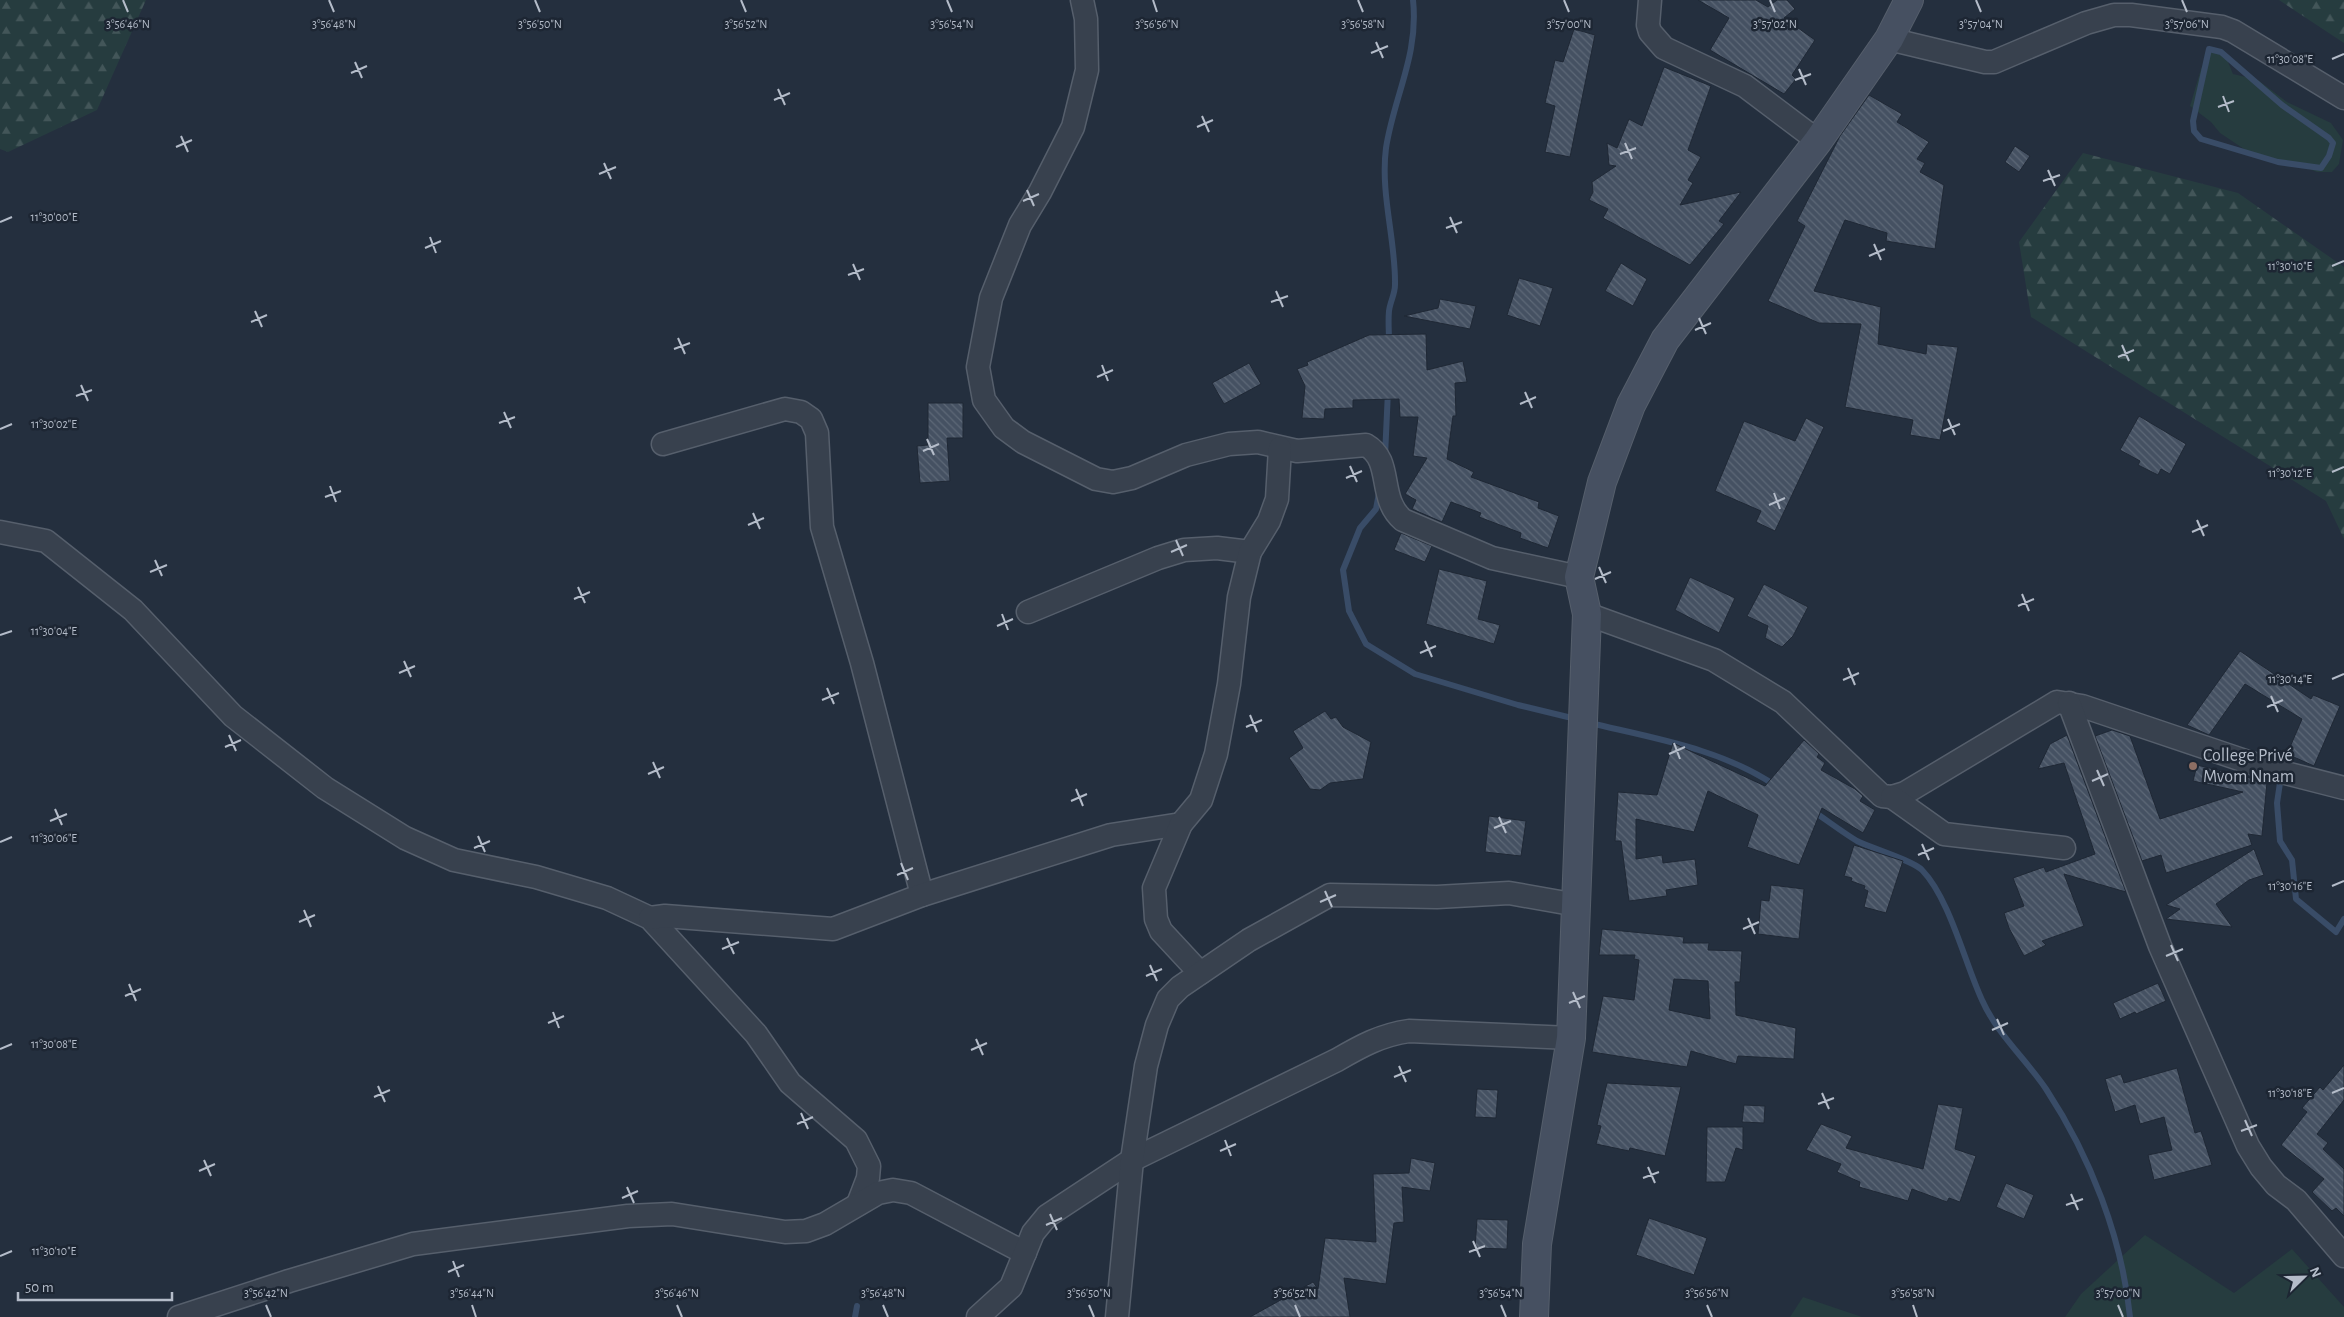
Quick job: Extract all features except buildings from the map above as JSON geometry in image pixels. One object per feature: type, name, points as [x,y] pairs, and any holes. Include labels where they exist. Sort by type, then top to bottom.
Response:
[{"type":"street","points":[[1082,0],[1086,19],[1087,70],[1073,127],[1020,225],[991,298],[978,367],[984,400],[1004,428],[1023,442],[1096,479],[1113,482],[1132,478],[1186,455],[1229,444],[1258,442],[1297,451],[1366,445],[1375,450],[1380,460],[1390,504],[1394,512],[1403,520],[1492,558],[1579,577]]},
{"type":"street","points":[[1650,0],[1648,25],[1650,32],[1664,48],[1746,86],[1818,140]]},
{"type":"street","points":[[1534,1317],[1537,1244],[1570,1038],[1587,614],[1579,577],[1602,482],[1631,405],[1665,340],[1818,140],[1889,39],[1909,0]]},
{"type":"street","points":[[1889,39],[1994,62],[2100,18],[2131,15],[2158,18],[2222,27],[2233,31],[2344,98]]},
{"type":"street","points":[[663,444],[784,409],[801,412],[811,419],[817,433],[822,527],[862,663],[922,895]]},
{"type":"street","points":[[1200,973],[1161,931],[1153,903],[1154,888],[1181,824],[1201,800],[1216,754],[1229,684],[1240,597],[1250,552],[1270,521],[1277,499],[1280,448]]},
{"type":"street","points":[[0,532],[46,541],[133,610],[233,716],[325,788],[405,838],[454,860],[536,878],[607,898],[650,918],[756,1034],[790,1083],[856,1140],[869,1166],[868,1178],[858,1204]]},
{"type":"street","points":[[1028,612],[1158,558],[1184,550],[1217,548],[1250,552]]},
{"type":"street","points":[[1587,614],[1714,660],[1783,702],[1882,796],[1892,797],[1905,792],[2057,702],[2069,703],[2266,768],[2344,788]]},
{"type":"street","points":[[2069,703],[2160,946],[2248,1146],[2261,1167],[2276,1185],[2296,1200],[2344,1256]]},
{"type":"street","points":[[1892,797],[1944,834],[2064,848]]},
{"type":"street","points":[[650,918],[665,916],[833,929],[922,895],[1111,835],[1181,824]]},
{"type":"street","points":[[1117,1317],[1132,1160],[1146,1066],[1157,1025],[1168,999],[1180,987],[1249,940],[1330,895],[1437,897],[1509,893],[1576,906]]},
{"type":"street","points":[[978,1317],[1011,1287],[1033,1233],[1047,1216],[1132,1160],[1337,1060],[1367,1042],[1389,1034],[1409,1031],[1570,1038]]},
{"type":"street","points":[[178,1317],[289,1280],[413,1244],[628,1216],[672,1214],[784,1232],[806,1231],[825,1224],[878,1193],[893,1190],[911,1193],[1025,1253]]},
{"type":"green space","points":[[0,0],[146,0],[97,110],[8,152],[0,149]]},
{"type":"green space","points":[[2279,0],[2344,0],[2344,43]]},
{"type":"green space","points":[[2211,50],[2226,57],[2233,74],[2258,80],[2287,102],[2331,123],[2343,140],[2339,164],[2332,172],[2317,172],[2289,161],[2270,160],[2250,153],[2220,133],[2211,122],[2190,106],[2201,69]]},
{"type":"green space","points":[[2083,153],[2238,193],[2344,267],[2344,539],[2326,501],[2031,317],[2019,242]]},
{"type":"green space","points":[[2145,1235],[2234,1293],[2292,1249],[2344,1307],[2344,1317],[2065,1317],[2081,1294]]},
{"type":"green space","points":[[1803,1297],[1862,1317],[1790,1317]]},
{"type":"waterway","points":[[1389,341],[1389,311],[1395,288],[1395,268],[1386,200],[1386,148],[1409,57],[1414,20],[1413,0]]},
{"type":"waterway","points":[[2209,49],[2221,52],[2282,105],[2329,138],[2333,143],[2329,156],[2321,168],[2278,162],[2201,139],[2194,131],[2193,121],[2209,49]]},
{"type":"waterway","points":[[1385,456],[1388,391]]},
{"type":"waterway","points":[[1379,493],[1376,509],[1360,528],[1343,570],[1349,611],[1366,644],[1415,674],[1518,705],[1576,719]]},
{"type":"waterway","points":[[1590,723],[1686,746],[1710,754],[1755,773],[1776,786]]},
{"type":"waterway","points":[[2281,776],[2277,803],[2280,841],[2292,860],[2296,899],[2336,932],[2344,919]]},
{"type":"waterway","points":[[1813,811],[1857,841],[1917,866],[1932,882],[1949,914],[1988,1012],[2046,1089],[2077,1142],[2090,1169],[2112,1227],[2120,1257],[2130,1317]]},
{"type":"waterway","points":[[855,1317],[857,1306]]},
{"type":"place","name":"College Privé Mvom Nnam","points":[[2193,766]]}]
